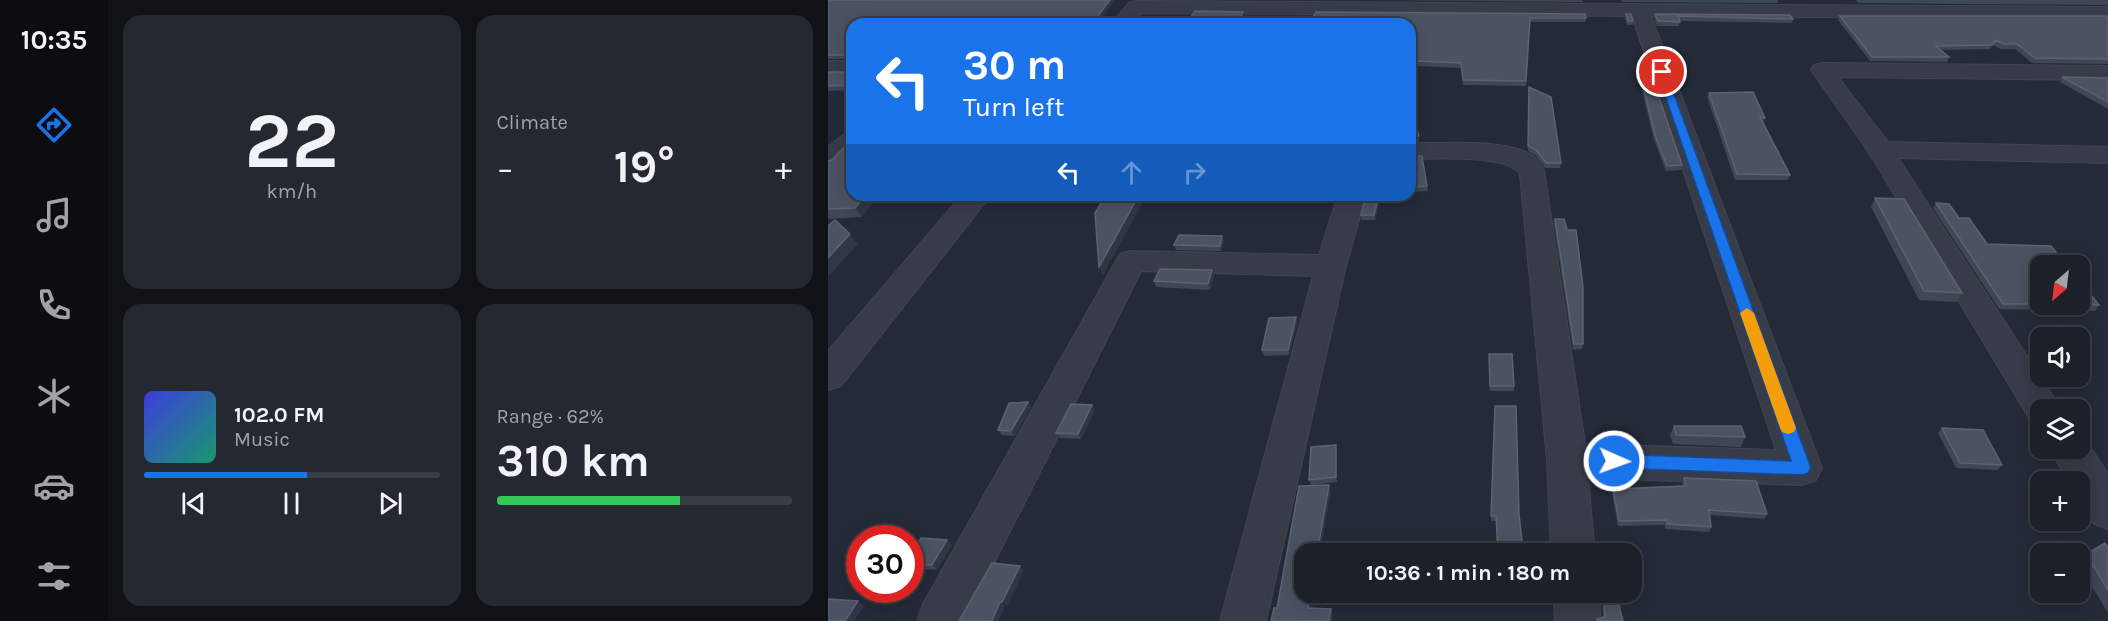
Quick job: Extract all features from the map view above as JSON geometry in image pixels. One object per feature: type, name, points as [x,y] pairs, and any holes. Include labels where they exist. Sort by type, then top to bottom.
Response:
[{"type":"street","points":[[1126,18],[1136,7],[1366,7],[1640,12],[2108,13]]},
{"type":"street","points":[[1567,460],[1802,468],[1640,12]]},
{"type":"street","points":[[828,68],[846,68]]},
{"type":"street","points":[[2037,399],[1880,150],[1822,70],[2108,73]]},
{"type":"street","points":[[828,161],[846,145]]},
{"type":"street","points":[[1880,150],[2108,155]]},
{"type":"street","points":[[1416,151],[1506,155],[1531,168],[1567,460],[1572,543]]},
{"type":"street","points":[[828,376],[972,201]]},
{"type":"street","points":[[1243,621],[1331,266],[1350,201]]},
{"type":"street","points":[[940,621],[1131,261],[1331,266]]},
{"type":"street","points":[[2087,465],[2108,510]]},
{"type":"street","points":[[1577,603],[1578,621]]},
{"type":"building","points":[[828,0],[1110,0],[1096,18],[846,18],[846,55],[828,55]]},
{"type":"building","points":[[1195,11],[1243,12],[1240,18],[1190,18]]},
{"type":"building","points":[[1316,12],[1585,14],[1586,18],[1530,18],[1526,81],[1463,80],[1461,63],[1416,61],[1416,18],[1312,18]]},
{"type":"building","points":[[1626,14],[1631,14],[1633,21],[1628,21]]},
{"type":"building","points":[[1655,14],[1790,15],[1793,19],[1678,16],[1680,22],[1658,21]]},
{"type":"building","points":[[1840,16],[2108,16],[2108,59],[2035,58],[2017,44],[2003,44],[1996,40],[1992,45],[1936,46],[1949,57],[1872,57]]},
{"type":"building","points":[[828,72],[846,72],[846,85],[828,86]]},
{"type":"building","points":[[2062,77],[2107,78],[2108,102]]},
{"type":"building","points":[[1643,86],[1655,86],[1682,165],[1667,166],[1655,135]]},
{"type":"building","points":[[1529,87],[1551,97],[1561,163],[1546,163],[1536,150],[1528,146]]},
{"type":"building","points":[[1753,92],[1765,118],[1760,117],[1790,175],[1737,174],[1709,93]]},
{"type":"building","points":[[846,145],[846,201],[861,201],[855,208],[828,209],[828,161],[832,160]]},
{"type":"building","points":[[1416,156],[1422,156],[1427,186],[1416,187]]},
{"type":"building","points":[[1875,198],[1904,199],[1962,293],[1924,291]]},
{"type":"building","points":[[1102,201],[1136,201],[1099,267],[1095,213]]},
{"type":"building","points":[[1364,201],[1378,201],[1374,215],[1361,215]]},
{"type":"building","points":[[1936,203],[1949,204],[1959,218],[1969,218],[1987,244],[2051,246],[2058,255],[2030,255],[2030,304],[2003,304]]},
{"type":"building","points":[[1555,219],[1564,219],[1567,230],[1576,230],[1583,287],[1583,344],[1574,344]]},
{"type":"building","points":[[835,220],[850,234],[828,258],[828,226]]},
{"type":"building","points":[[1179,235],[1222,236],[1220,246],[1174,245]]},
{"type":"building","points":[[1160,269],[1212,270],[1208,284],[1154,281]]},
{"type":"building","points":[[2090,294],[2099,305],[2090,305]]},
{"type":"building","points":[[1296,317],[1288,350],[1262,350],[1269,318]]},
{"type":"building","points":[[1489,354],[1512,354],[1514,386],[1490,386]]},
{"type":"building","points":[[1028,402],[1011,431],[998,430],[1009,403]]},
{"type":"building","points":[[1071,404],[1092,405],[1078,434],[1056,433]]},
{"type":"building","points":[[1495,406],[1516,406],[1519,514],[1522,543],[1498,543],[1496,516],[1491,516]]},
{"type":"building","points":[[1674,426],[1741,426],[1745,437],[1676,435]]},
{"type":"building","points":[[1942,428],[1983,430],[2002,465],[1960,463]]},
{"type":"building","points":[[1336,445],[1336,477],[1309,480],[1311,447]]},
{"type":"building","points":[[1684,478],[1756,481],[1767,514],[1709,510],[1711,527],[1667,524],[1667,520],[1619,521],[1613,489],[1686,486]]},
{"type":"building","points":[[1329,485],[1319,543],[1294,543],[1294,603],[1309,603],[1308,608],[1331,609],[1329,621],[1271,621],[1274,608],[1277,608],[1299,486]]},
{"type":"building","points":[[924,538],[947,540],[932,565],[924,565]]},
{"type":"building","points":[[2105,543],[2108,548],[2108,590],[2090,561],[2090,552]]},
{"type":"building","points":[[992,563],[1020,566],[992,621],[959,621]]},
{"type":"building","points":[[828,599],[857,603],[845,621],[828,621]]},
{"type":"building","points":[[1604,603],[1618,603],[1623,621],[1598,621],[1597,619],[1605,617]]},
{"type":"slow traffic","points":[[1747,313],[1788,428]]},
{"type":"route","points":[[1614,461],[1802,468],[1662,72]]}]
